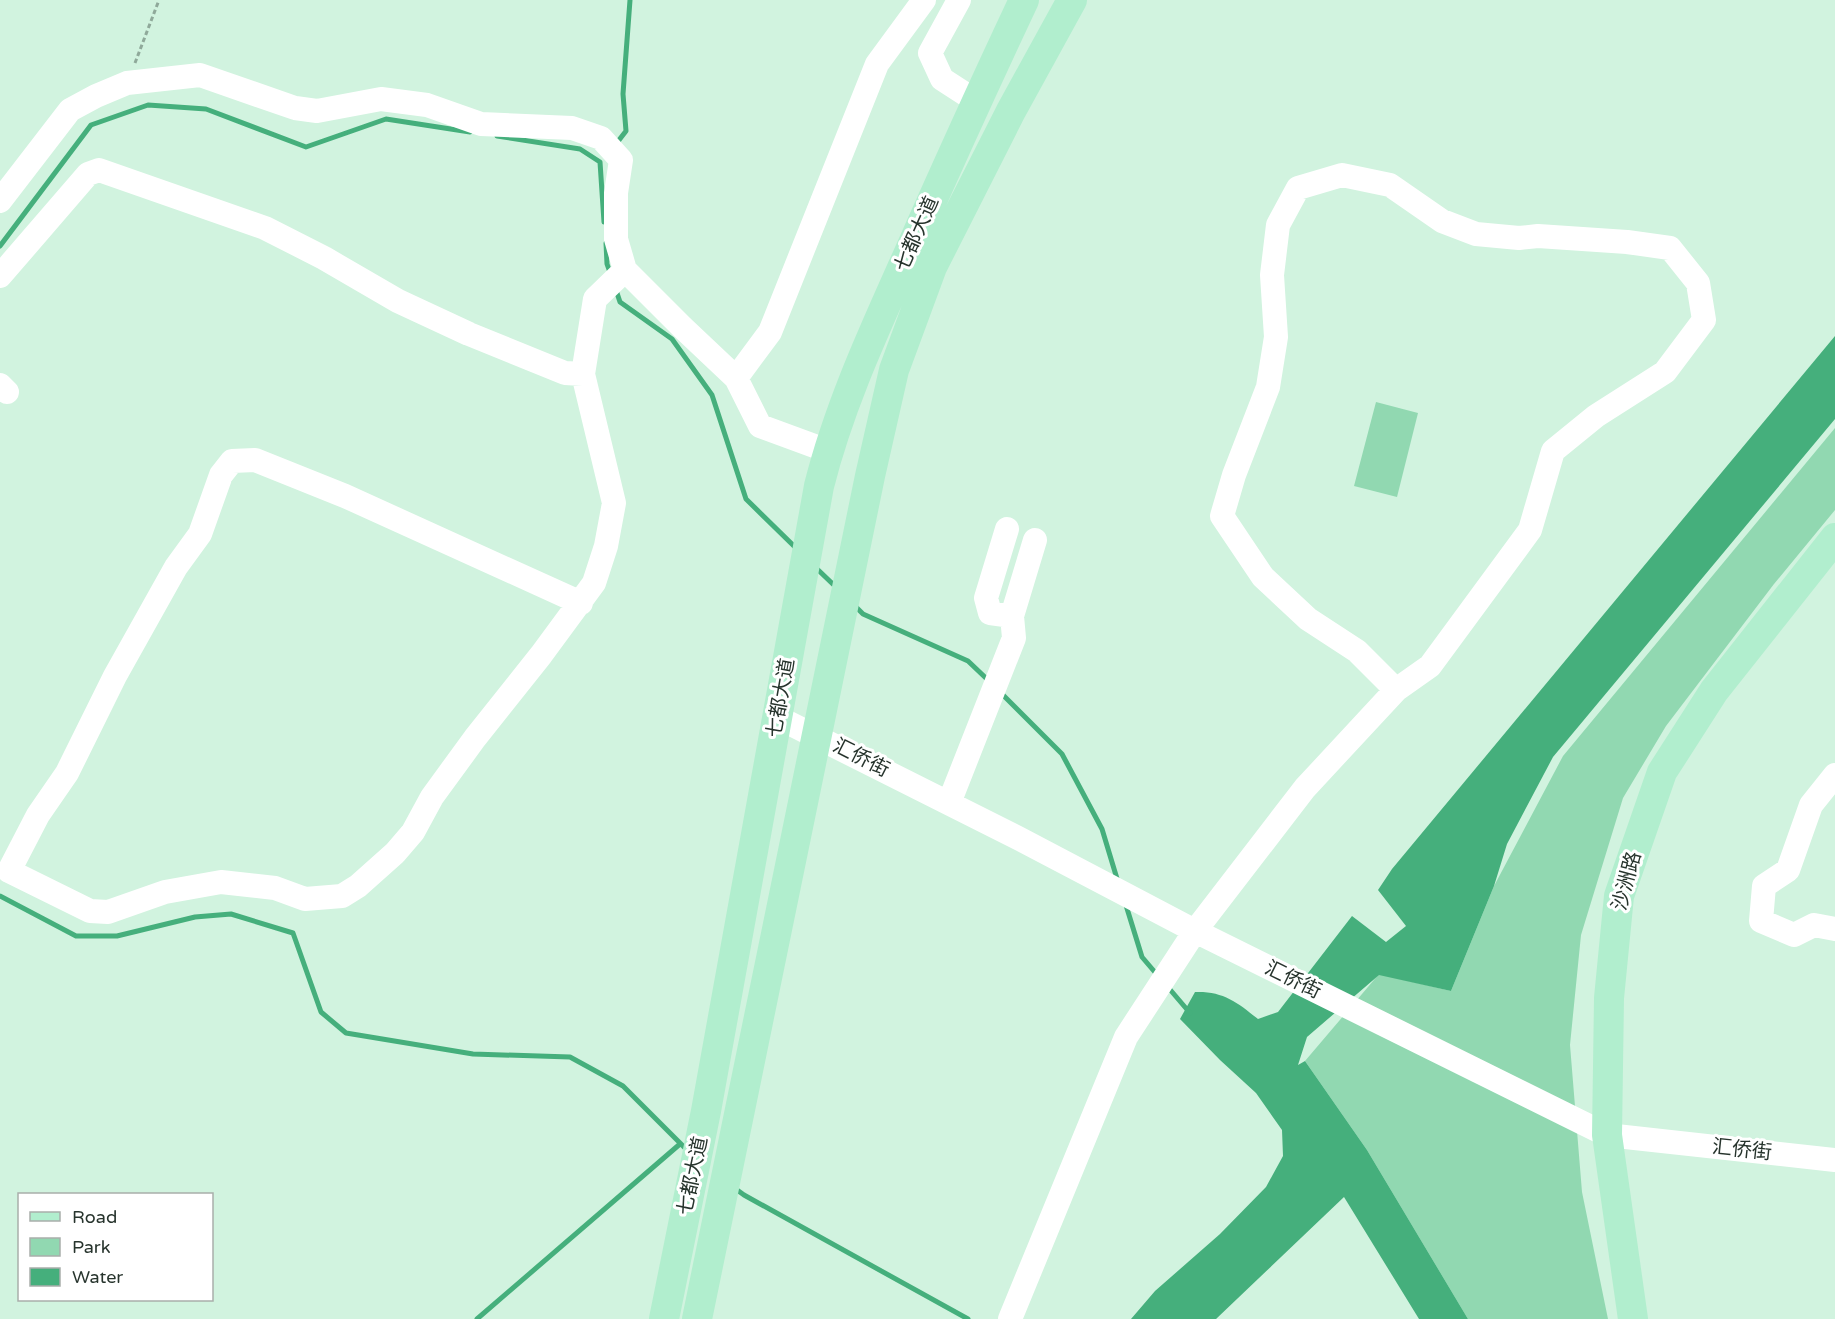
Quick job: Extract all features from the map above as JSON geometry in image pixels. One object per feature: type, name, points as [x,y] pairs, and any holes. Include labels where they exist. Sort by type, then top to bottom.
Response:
[{"type":"main road","points":[[976,101],[1024,0]]},
{"type":"main road","points":[[976,101],[1033,0]]},
{"type":"main road","points":[[1011,111],[1072,0]]},
{"type":"main road","points":[[1011,111],[1083,0]]},
{"type":"main road","name":"七都大道","points":[[664,1319],[706,1112],[819,486],[828,451],[863,355],[976,101]]},
{"type":"main road","name":"七都大道","points":[[697,1319],[857,537],[894,370],[932,267],[1011,111]]},
{"type":"main road","name":"沙洲路","points":[[1633,1319],[1607,1135],[1609,998],[1619,896],[1662,772],[1714,691],[1835,538]]},
{"type":"street","points":[[736,378],[770,332],[877,64],[924,0]]},
{"type":"street","points":[[959,0],[930,53],[942,79],[976,101]]},
{"type":"street","points":[[0,201],[70,110],[127,83],[200,75],[295,108],[317,111],[381,99],[427,105],[481,124],[572,128],[601,138],[621,160],[616,193],[616,239],[622,273],[736,378],[760,426],[828,451]]},
{"type":"street","points":[[0,276],[88,174],[99,170],[265,228],[324,258],[398,301],[565,373],[583,374]]},
{"type":"street","points":[[1010,1319],[1126,1037],[1195,931],[1305,788],[1396,690],[1430,666],[1530,530],[1553,451],[1596,416],[1665,372],[1704,320],[1698,283],[1670,248],[1627,242],[1476,234],[1442,221],[1390,185],[1342,175],[1298,188],[1278,225],[1272,275],[1276,337],[1269,387],[1234,475],[1222,516],[1263,578],[1308,619],[1357,651],[1396,690]]},
{"type":"street","points":[[581,603],[345,496],[255,460],[232,461],[221,475],[200,534],[176,567],[115,676],[67,773],[38,815],[9,871],[90,911],[108,912],[165,892],[221,882],[275,888],[305,899],[342,896],[358,886],[394,853],[413,832],[432,798],[475,738],[581,603],[594,583],[606,546],[614,503],[583,374],[595,299],[622,273]]},
{"type":"street","points":[[1006,529],[986,598],[990,614],[1013,627]]},
{"type":"street","points":[[949,803],[983,720],[1013,627],[1035,540]]},
{"type":"street","name":"汇侨街","points":[[777,717],[1080,870],[1195,931],[1607,1135],[1835,1160]]},
{"type":"street","points":[[1835,775],[1811,805],[1788,870],[1764,886],[1761,921],[1794,935],[1814,925],[1835,929]]},
{"type":"path","points":[[127,83],[159,0]]},
{"type":"green space","points":[[1376,402],[1418,413],[1397,497],[1354,486]]},
{"type":"green space","points":[[1835,428],[1835,510],[1774,584],[1666,726],[1623,798],[1581,935],[1570,1045],[1582,1192],[1608,1319],[1468,1319],[1367,1150],[1305,1061],[1379,974],[1451,991],[1494,886],[1563,756]]},
{"type":"water","points":[[1835,336],[1835,419],[1553,757],[1507,844],[1494,886],[1451,991],[1379,975],[1307,1037],[1298,1065],[1305,1061],[1367,1150],[1468,1319],[1419,1319],[1344,1197],[1216,1319],[1131,1319],[1155,1291],[1220,1234],[1266,1187],[1283,1156],[1282,1130],[1256,1093],[1180,1019],[1195,992],[1214,993],[1229,999],[1258,1019],[1278,1012],[1352,916],[1386,942],[1406,926],[1378,890],[1392,869]]},
{"type":"waterway","points":[[616,144],[626,131],[623,94],[630,0]]},
{"type":"waterway","points":[[0,246],[91,125],[148,105],[206,109],[306,147],[386,119],[470,132]]},
{"type":"waterway","points":[[497,136],[580,149],[600,162],[604,222]]},
{"type":"waterway","points":[[606,243],[607,264],[611,275]]},
{"type":"waterway","points":[[616,290],[620,302],[672,339],[712,395],[746,499],[797,549]]},
{"type":"waterway","points":[[814,566],[838,589]]},
{"type":"waterway","points":[[855,606],[863,614],[968,661],[989,681]]},
{"type":"waterway","points":[[1000,692],[1062,754],[1102,829],[1118,882]]},
{"type":"waterway","points":[[0,896],[76,936],[117,936],[195,917],[231,914],[293,933],[321,1012],[346,1033],[473,1054],[570,1057],[623,1086],[688,1151]]},
{"type":"waterway","points":[[1125,902],[1142,957],[1159,977]]},
{"type":"waterway","points":[[1167,986],[1190,1013]]},
{"type":"waterway","points":[[477,1319],[680,1144]]},
{"type":"waterway","points":[[733,1187],[968,1319]]}]
